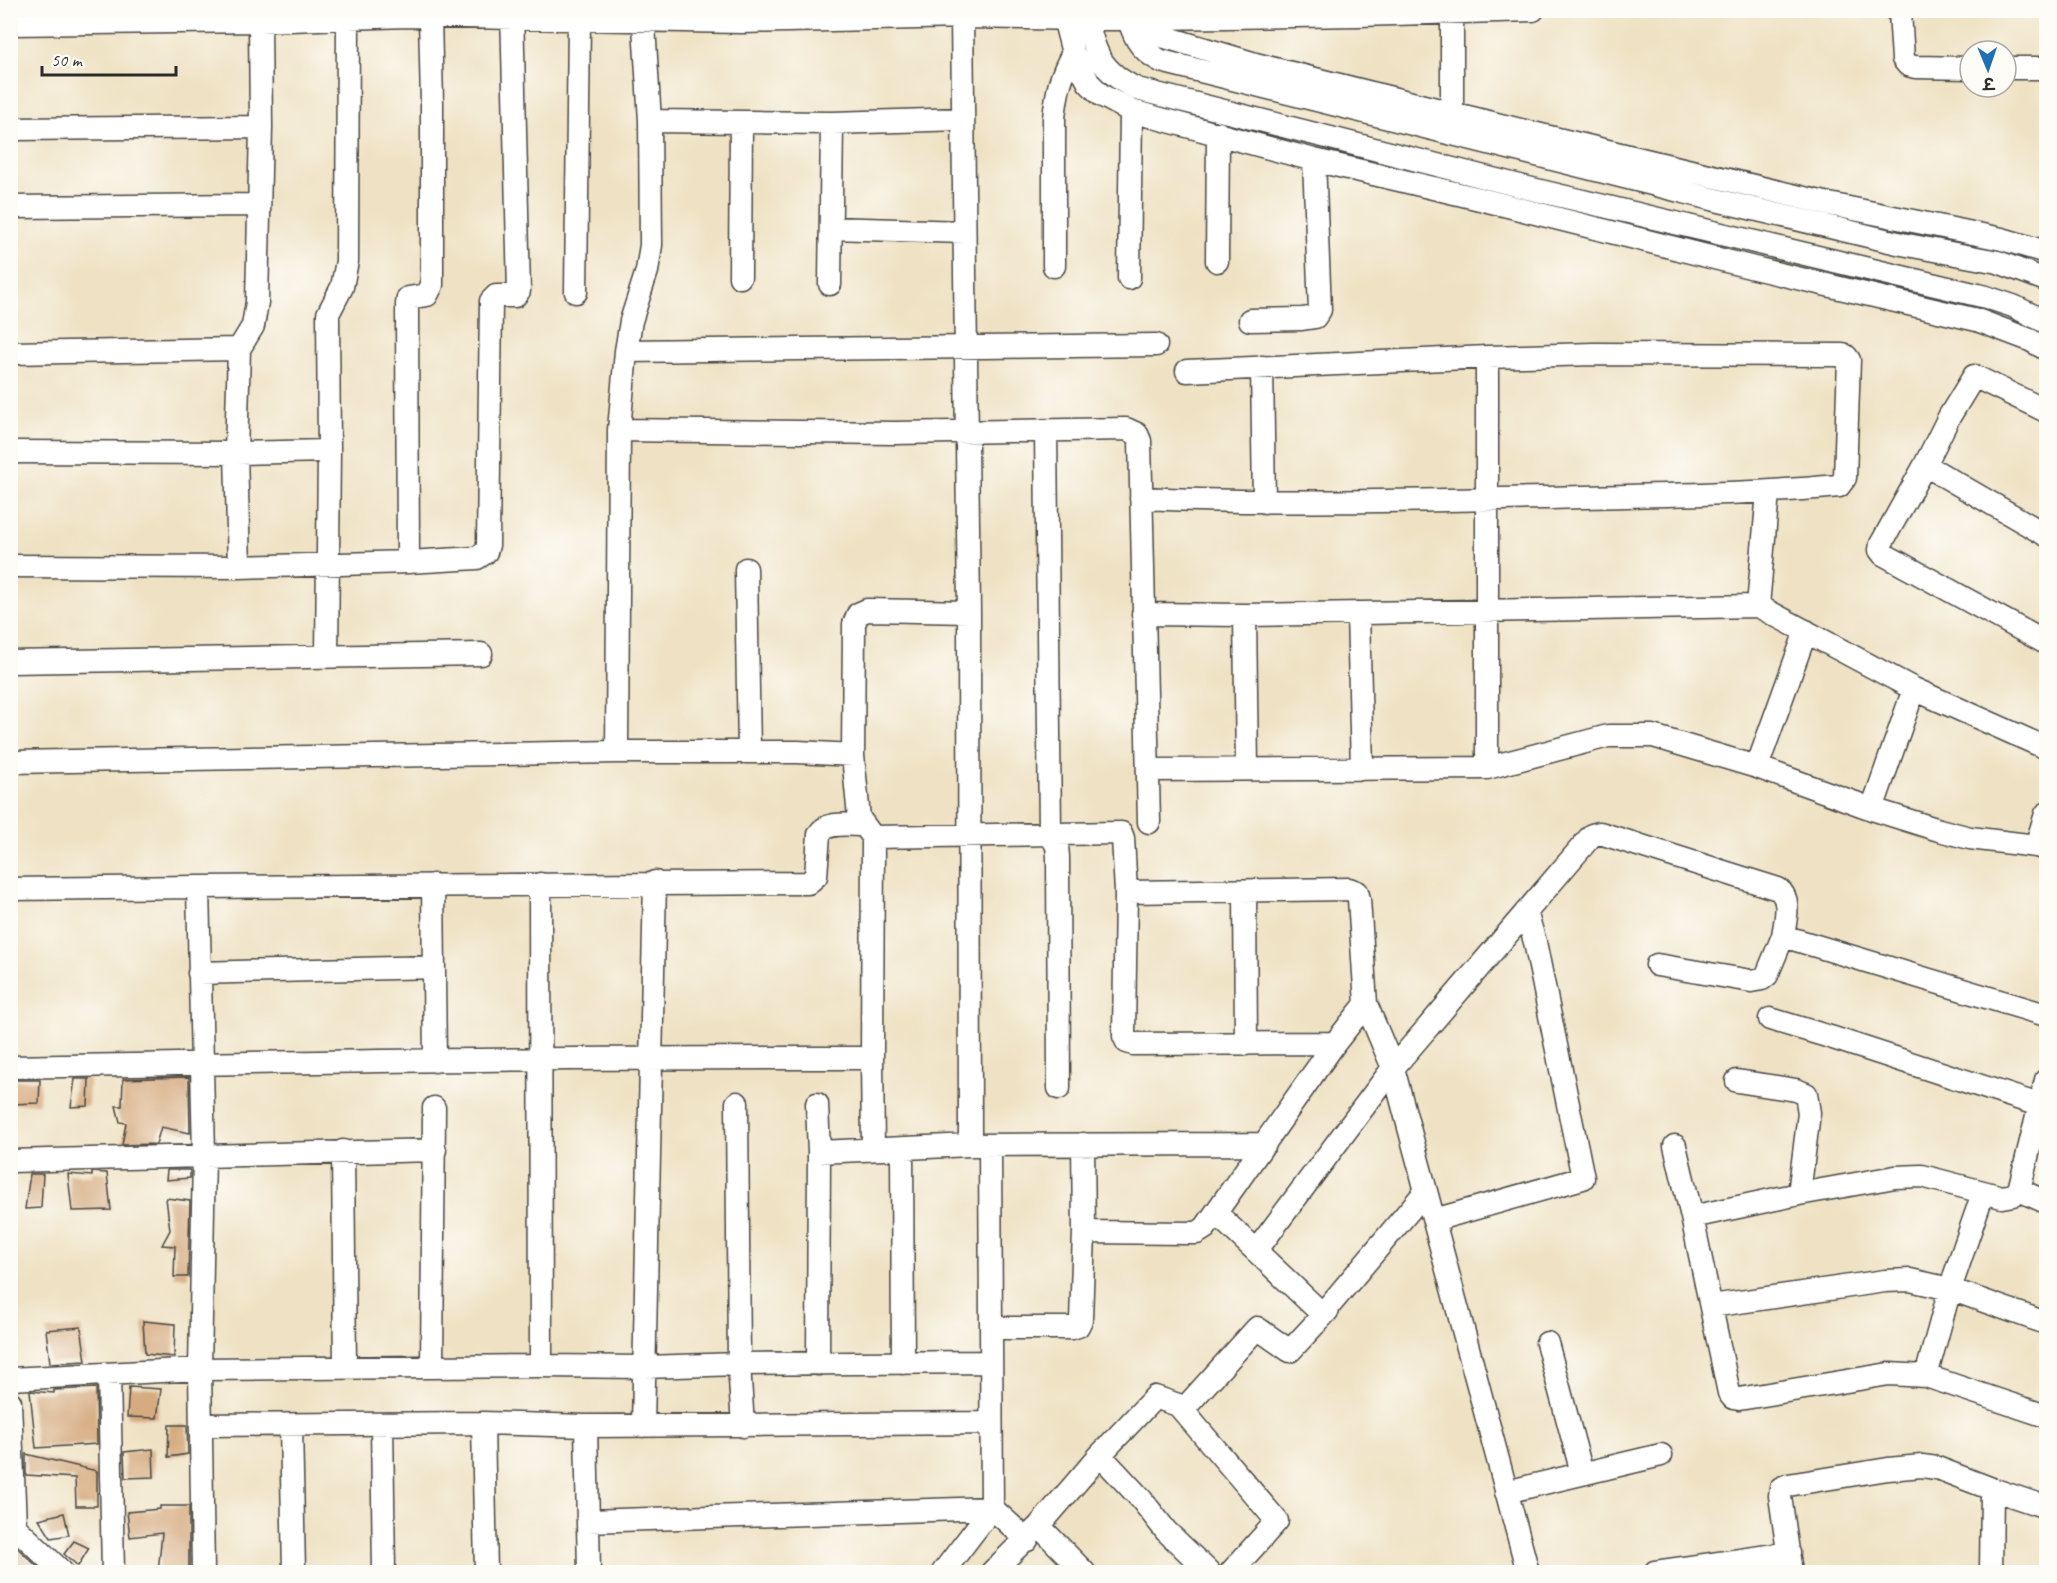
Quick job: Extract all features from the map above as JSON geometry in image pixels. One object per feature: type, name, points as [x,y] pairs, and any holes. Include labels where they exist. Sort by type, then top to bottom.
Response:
[{"type":"street","points":[[10,24],[348,19],[407,14],[430,17],[512,14],[579,19],[643,15],[930,14],[962,17],[1533,10]]},
{"type":"street","points":[[1895,10],[1900,12],[1903,59],[1908,65],[1958,68]]},
{"type":"street","points":[[1452,12],[1452,113]]},
{"type":"street","points":[[10,566],[327,565],[477,558],[486,552],[488,545],[491,301],[496,296],[515,296],[519,291],[512,14]]},
{"type":"street","points":[[1144,14],[1155,34],[1259,65],[1829,204],[2002,239],[2046,251]]},
{"type":"street","points":[[1144,14],[1138,43],[1145,53],[1161,61],[1741,206],[1902,244],[1998,262],[2046,280]]},
{"type":"street","points":[[618,752],[619,430],[631,321],[647,271],[651,245],[650,121],[643,15]]},
{"type":"street","points":[[1063,15],[1073,53],[1089,83],[1101,95],[1131,111],[1314,160],[1977,320],[2030,339],[2046,349]]},
{"type":"street","points":[[1086,15],[1097,55],[1102,64],[1117,80],[1137,89],[1528,189],[1986,297],[2013,306],[2046,322]]},
{"type":"street","points":[[408,562],[407,304],[408,298],[427,295],[432,285],[430,17]]},
{"type":"street","points":[[943,1572],[992,1508],[991,1329],[980,1145],[969,836],[969,612],[962,17]]},
{"type":"street","points":[[327,656],[328,314],[342,287],[347,261],[348,19]]},
{"type":"street","points":[[576,292],[579,19]]},
{"type":"street","points":[[238,567],[236,453],[239,349],[253,326],[257,302],[261,127],[260,21]]},
{"type":"street","points":[[1054,266],[1056,95],[1061,75],[1073,53]]},
{"type":"street","points":[[2018,68],[2046,68]]},
{"type":"street","points":[[1129,278],[1131,111]]},
{"type":"street","points":[[650,121],[832,123],[963,119]]},
{"type":"street","points":[[740,277],[741,122]]},
{"type":"street","points":[[830,284],[832,123]]},
{"type":"street","points":[[10,129],[261,127]]},
{"type":"street","points":[[1217,261],[1218,134]]},
{"type":"street","points":[[1250,320],[1302,319],[1315,317],[1320,310],[1314,160]]},
{"type":"street","points":[[10,207],[259,205]]},
{"type":"street","points":[[831,228],[964,232]]},
{"type":"street","points":[[626,351],[1156,345]]},
{"type":"street","points":[[10,353],[239,349]]},
{"type":"street","points":[[1142,498],[1264,502],[1768,492],[1839,486],[1845,478],[1849,360],[1846,356],[1593,354],[1187,371]]},
{"type":"street","points":[[1487,768],[1488,357]]},
{"type":"street","points":[[1262,367],[1264,502]]},
{"type":"street","points":[[2046,411],[1974,376],[1949,417],[1881,544],[1880,550],[1883,554],[2046,643]]},
{"type":"street","points":[[619,430],[966,433],[1126,429],[1137,434],[1140,441],[1142,498],[1149,822]]},
{"type":"street","points":[[1046,431],[1050,833],[1057,846],[1058,857],[1059,1088]]},
{"type":"street","points":[[10,452],[329,451]]},
{"type":"street","points":[[1925,465],[2046,535]]},
{"type":"street","points":[[1758,606],[1768,492]]},
{"type":"street","points":[[746,569],[749,752]]},
{"type":"street","points":[[1143,614],[1245,615],[1758,606],[1914,689],[2046,748]]},
{"type":"street","points":[[873,1149],[868,831],[859,818],[854,755],[854,624],[858,614],[867,610],[969,612]]},
{"type":"street","points":[[1358,613],[1362,769]]},
{"type":"street","points":[[1245,615],[1246,769]]},
{"type":"street","points":[[1757,767],[1806,632]]},
{"type":"street","points":[[10,662],[482,654]]},
{"type":"street","points":[[1872,809],[1914,689]]},
{"type":"street","points":[[1148,770],[1487,768],[1586,740],[1624,735],[1653,736],[1757,767],[1939,831],[1970,838],[2041,848],[2046,814]]},
{"type":"street","points":[[10,762],[618,752],[854,755]]},
{"type":"street","points":[[10,890],[808,882],[816,876],[819,834],[822,829],[832,825],[868,831],[969,836],[1121,832],[1126,892],[1124,1036],[1127,1042],[1133,1044],[1335,1043]]},
{"type":"street","points":[[1256,1251],[1393,1068],[1592,835],[1600,832],[1778,889],[1783,893],[1786,900],[1783,936],[1767,975],[1762,979],[1751,981],[1658,964]]},
{"type":"street","points":[[643,1425],[655,882]]},
{"type":"street","points":[[540,884],[541,1366]]},
{"type":"street","points":[[433,885],[435,1060]]},
{"type":"street","points":[[198,887],[204,1155],[200,1369],[203,1572]]},
{"type":"street","points":[[1126,892],[1349,889],[1357,892],[1366,1004],[1393,1068],[1528,1572]]},
{"type":"street","points":[[1245,891],[1246,1044]]},
{"type":"street","points":[[1434,1220],[1583,1178],[1535,942],[1526,912]]},
{"type":"street","points":[[1783,936],[2046,1015]]},
{"type":"street","points":[[199,973],[433,967]]},
{"type":"street","points":[[1084,1232],[1197,1233],[1205,1228],[1335,1043],[1366,1004]]},
{"type":"street","points":[[1770,1019],[1830,1036],[2039,1106]]},
{"type":"street","points":[[10,1067],[651,1057],[872,1058]]},
{"type":"street","points":[[1692,1217],[1799,1194],[1895,1178],[1922,1176],[2002,1197],[2013,1195],[2019,1190],[2046,1080]]},
{"type":"street","points":[[1737,1081],[1796,1090],[1806,1094],[1809,1113],[1799,1194]]},
{"type":"street","points":[[737,1103],[739,1364],[743,1426]]},
{"type":"street","points":[[817,1104],[819,1152],[818,1364]]},
{"type":"street","points":[[432,1367],[434,1108]]},
{"type":"street","points":[[991,1329],[1078,1326],[1084,1232],[1083,1144]]},
{"type":"street","points":[[819,1152],[980,1145],[1265,1144]]},
{"type":"street","points":[[1675,1146],[1729,1393],[1733,1398],[1739,1400],[1889,1374],[1926,1376],[2046,1416]]},
{"type":"street","points":[[902,1149],[903,1363]]},
{"type":"street","points":[[10,1161],[435,1150]]},
{"type":"street","points":[[343,1151],[345,1367]]},
{"type":"street","points":[[2019,1190],[2046,1202]]},
{"type":"street","points":[[1183,1410],[1257,1328],[1290,1351],[1328,1310],[1425,1192]]},
{"type":"street","points":[[1926,1376],[1950,1289],[1983,1193]]},
{"type":"street","points":[[1217,1214],[1318,1311],[1328,1310]]},
{"type":"street","points":[[1711,1306],[1885,1281],[1910,1280],[1950,1289],[2046,1323]]},
{"type":"street","points":[[1547,1343],[1582,1473]]},
{"type":"street","points":[[10,1379],[200,1369],[645,1367],[990,1362]]},
{"type":"street","points":[[109,1374],[113,1572]]},
{"type":"street","points":[[992,1572],[1033,1533],[1100,1455],[1155,1397],[1178,1405],[1183,1410],[1277,1521],[1231,1572]]},
{"type":"street","points":[[10,1402],[13,1524],[62,1572]]},
{"type":"street","points":[[202,1425],[483,1423],[586,1426],[743,1426],[991,1423]]},
{"type":"street","points":[[483,1423],[486,1572]]},
{"type":"street","points":[[382,1424],[384,1572]]},
{"type":"street","points":[[291,1425],[294,1572]]},
{"type":"street","points":[[586,1426],[589,1572]]},
{"type":"street","points":[[1100,1455],[1142,1499],[1166,1532],[1209,1572]]},
{"type":"street","points":[[1506,1492],[1661,1455]]},
{"type":"street","points":[[1655,1572],[1790,1562],[1780,1496],[1781,1488],[1788,1485],[1888,1469],[1922,1466],[1937,1468],[2046,1507]]},
{"type":"street","points":[[1991,1572],[1992,1489]]},
{"type":"street","points":[[588,1521],[992,1508],[1033,1533],[1084,1572]]},
{"type":"building","points":[[189,1077],[190,1133],[161,1127],[156,1144],[122,1145],[126,1123],[120,1122],[116,1106],[122,1106],[123,1079]]},
{"type":"building","points":[[75,1079],[89,1079],[88,1106],[71,1107]]},
{"type":"building","points":[[10,1080],[40,1080],[39,1103],[10,1104]]},
{"type":"building","points":[[167,1170],[190,1170],[190,1178],[166,1180]]},
{"type":"building","points":[[92,1172],[107,1173],[111,1210],[72,1211],[68,1174],[92,1176]]},
{"type":"building","points":[[30,1174],[43,1174],[41,1208],[25,1209]]},
{"type":"building","points":[[166,1198],[190,1201],[188,1277],[174,1277],[175,1246],[162,1245],[170,1230]]},
{"type":"building","points":[[143,1321],[175,1324],[174,1357],[145,1354]]},
{"type":"building","points":[[81,1327],[86,1361],[50,1363],[46,1330]]},
{"type":"building","points":[[129,1387],[161,1389],[157,1418],[127,1417]]},
{"type":"building","points":[[96,1388],[97,1444],[36,1448],[30,1391],[54,1393],[54,1390]]},
{"type":"building","points":[[169,1425],[187,1425],[188,1454],[168,1457]]},
{"type":"building","points":[[153,1449],[154,1477],[125,1478],[124,1452]]},
{"type":"building","points":[[26,1454],[97,1471],[97,1506],[76,1506],[75,1478],[26,1475]]},
{"type":"building","points":[[160,1506],[189,1506],[189,1572],[158,1572],[162,1533],[130,1537],[127,1512],[160,1509]]},
{"type":"building","points":[[64,1513],[69,1535],[51,1538],[39,1519]]},
{"type":"building","points":[[10,1541],[43,1572],[10,1572]]},
{"type":"building","points":[[74,1541],[89,1548],[78,1566],[64,1554]]}]
